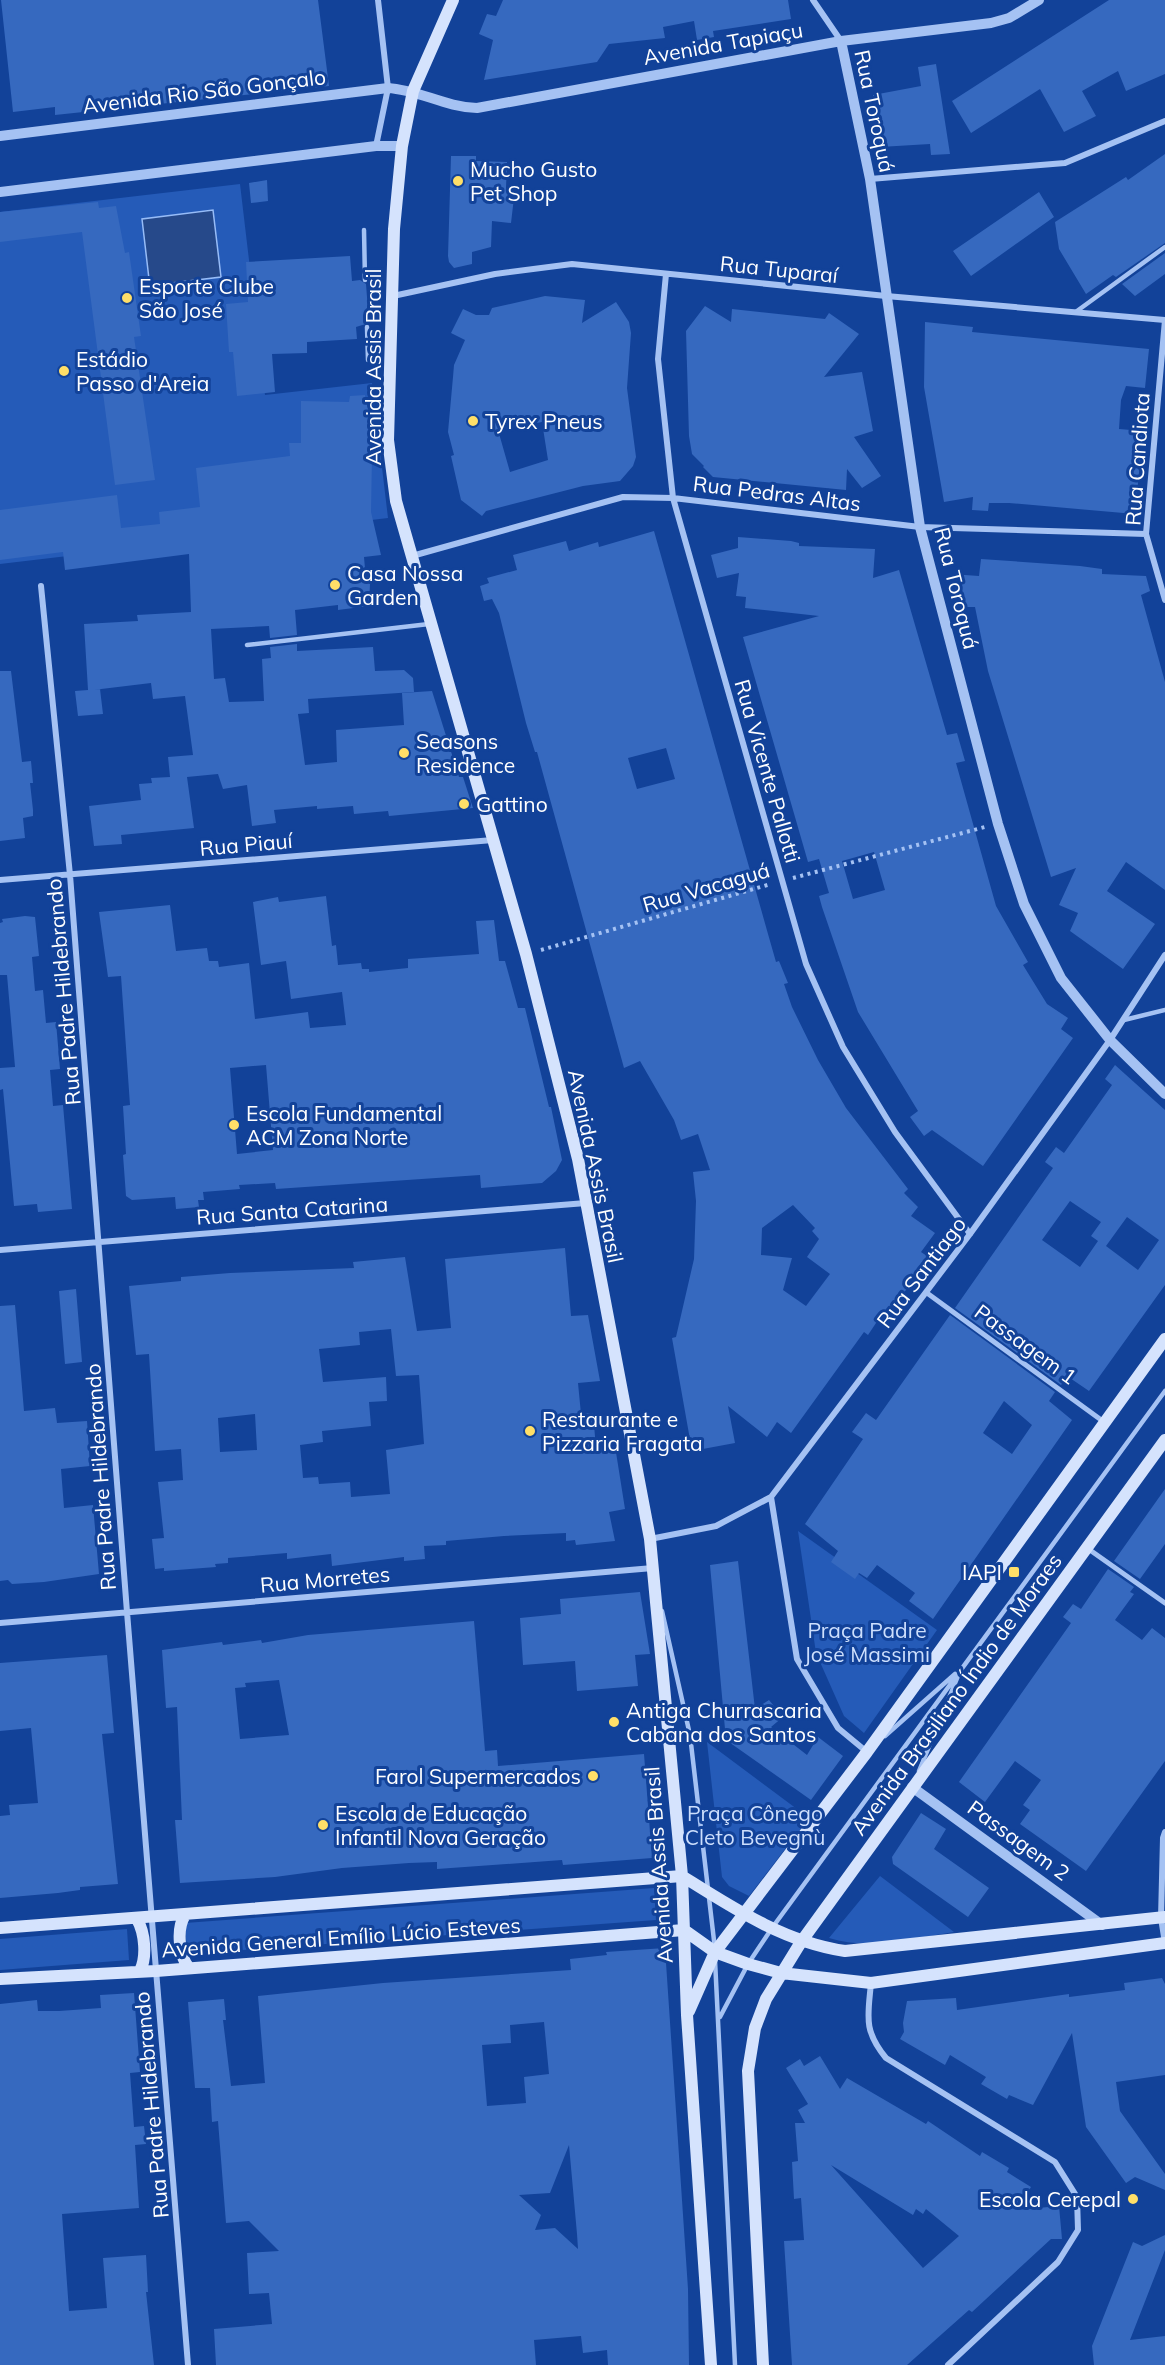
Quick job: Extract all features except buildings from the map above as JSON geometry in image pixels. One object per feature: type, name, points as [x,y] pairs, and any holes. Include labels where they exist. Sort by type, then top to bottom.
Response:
[{"type":"main road","name":"Avenida Assis Brasil","points":[[453,0],[413,92],[402,146],[394,229],[388,440],[396,501],[495,840],[578,1159],[650,1539],[682,1876],[687,2015],[711,2365]]},
{"type":"main road","name":"Avenida Brasiliano Índio de Moraes","points":[[687,2015],[715,1952],[867,1752],[1165,1339]]},
{"type":"main road","name":"Avenida Brasiliano Índio de Moraes","points":[[781,1973],[912,1787],[1165,1440]]},
{"type":"main road","points":[[682,1876],[745,1914],[801,1942],[845,1951],[1163,1918]]},
{"type":"main road","name":"Avenida General Emílio Lúcio Esteves","points":[[0,1928],[682,1876]]},
{"type":"main road","points":[[185,1915],[180,1923],[183,1960],[189,1968]]},
{"type":"main road","points":[[137,1919],[142,1927],[144,1963],[140,1971]]},
{"type":"main road","points":[[684,1930],[715,1952],[748,1964],[781,1973],[871,1983],[1165,1943]]},
{"type":"main road","name":"Avenida General Emílio Lúcio Esteves","points":[[0,1979],[156,1971],[684,1930]]},
{"type":"main road","points":[[763,2365],[748,2072],[755,2028],[766,1999],[781,1973]]},
{"type":"street","points":[[376,146],[388,88],[378,0]]},
{"type":"street","points":[[813,0],[841,41]]},
{"type":"street","name":"Avenida Tapiaçu","points":[[413,92],[444,104],[477,108],[841,41],[992,23],[1009,18],[1039,0]]},
{"type":"street","name":"Rua Toroquá","points":[[841,41],[870,179],[920,527],[998,824],[1024,904],[1061,978],[1110,1040],[1165,1094]]},
{"type":"street","name":"Avenida Rio São Gonçalo","points":[[0,136],[388,88],[413,92]]},
{"type":"street","points":[[870,179],[1065,163],[1165,121]]},
{"type":"street","points":[[0,192],[376,146],[402,146]]},
{"type":"street","name":"Rua Tuparaí","points":[[392,296],[495,274],[572,264],[886,296],[1165,320]]},
{"type":"street","name":"Rua Vicente Pallotti","points":[[666,274],[657,359],[673,498],[806,964],[843,1047],[895,1132],[970,1234]]},
{"type":"street","name":"Rua Candiota","points":[[1165,320],[1146,534],[1165,600]]},
{"type":"street","name":"Rua Pedras Altas","points":[[411,556],[623,497],[673,498],[920,527],[1146,534]]},
{"type":"street","name":"Rua Padre Hildebrando","points":[[42,586],[70,874],[127,1612],[189,2365]]},
{"type":"street","name":"Rua Piauí","points":[[0,880],[495,840]]},
{"type":"street","name":"Rua Santiago","points":[[650,1539],[716,1526],[771,1497],[970,1234],[1110,1040],[1165,956]]},
{"type":"street","name":"Rua Santa Catarina","points":[[0,1250],[586,1203]]},
{"type":"street","name":"Passagem 1","points":[[927,1293],[1105,1423]]},
{"type":"street","points":[[771,1497],[797,1659],[838,1728],[867,1752]]},
{"type":"street","points":[[1086,1547],[1165,1603]]},
{"type":"street","name":"Rua Morretes","points":[[0,1623],[653,1568]]},
{"type":"street","name":"Passagem 2","points":[[912,1787],[1102,1925]]},
{"type":"street","points":[[1165,1832],[1162,1838],[1165,1943]]},
{"type":"street","points":[[871,1983],[868,2021],[872,2041],[886,2058],[1056,2162],[1077,2197],[1078,2230],[1058,2262],[948,2365]]},
{"type":"lane","points":[[364,230],[365,280]]},
{"type":"lane","points":[[1077,311],[1165,247]]},
{"type":"lane","points":[[367,327],[368,360]]},
{"type":"lane","points":[[247,645],[431,624]]},
{"type":"lane","points":[[1122,1020],[1165,1010]]},
{"type":"lane","points":[[718,2019],[748,1964],[772,1928],[1165,1390]]},
{"type":"lane","points":[[653,1568],[690,1735],[710,1894],[715,1952],[735,2365]]},
{"type":"lane","points":[[867,1752],[961,1668]]},
{"type":"lane","points":[[912,1787],[961,1668]]},
{"type":"path","name":"Rua Vacaguá","points":[[526,954],[782,881],[998,824]]},
{"type":"green space","name":"Esporte Clube São José","points":[[240,184],[265,395],[372,383],[388,518],[0,564],[0,212]]},
{"type":"green space","name":"Praça Padre José Massimi","points":[[798,1531],[937,1630],[864,1733],[844,1716],[816,1653]]},
{"type":"green space","name":"Praça Cônego Cleto Bevegnù","points":[[707,1742],[809,1818],[749,1896],[729,1886],[722,1877]]},
{"type":"green space","points":[[880,1876],[954,1932],[876,1943],[844,1942],[829,1938]]},
{"type":"green space","points":[[654,1888],[656,1920],[187,1954],[185,1923]]},
{"type":"green space","points":[[127,1929],[129,1960],[0,1970],[0,1939]]},
{"type":"shaded area","points":[[213,210],[221,277],[155,285],[149,279],[142,219]]},
{"type":"place","name":"Mucho Gusto Pet Shop","points":[[458,181]]},
{"type":"place","name":"Esporte Clube São José","points":[[127,298]]},
{"type":"place","name":"Estádio Passo d'Areia","points":[[64,371]]},
{"type":"place","name":"Tyrex Pneus","points":[[473,421]]},
{"type":"place","name":"Casa Nossa Garden","points":[[335,585]]},
{"type":"place","name":"Seasons Residence","points":[[404,753]]},
{"type":"place","name":"Gattino","points":[[464,804]]},
{"type":"place","name":"Escola Fundamental ACM Zona Norte","points":[[234,1125]]},
{"type":"place","name":"Restaurante e Pizzaria Fragata","points":[[530,1431]]},
{"type":"place","name":"IAPI","points":[[1014,1572]]},
{"type":"place","name":"Antiga Churrascaria Cabana dos Santos","points":[[614,1722]]},
{"type":"place","name":"Farol Supermercados","points":[[593,1776]]},
{"type":"place","name":"Escola de Educação Infantil Nova Geração","points":[[323,1825]]},
{"type":"place","name":"Escola Cerepal","points":[[1133,2199]]}]
